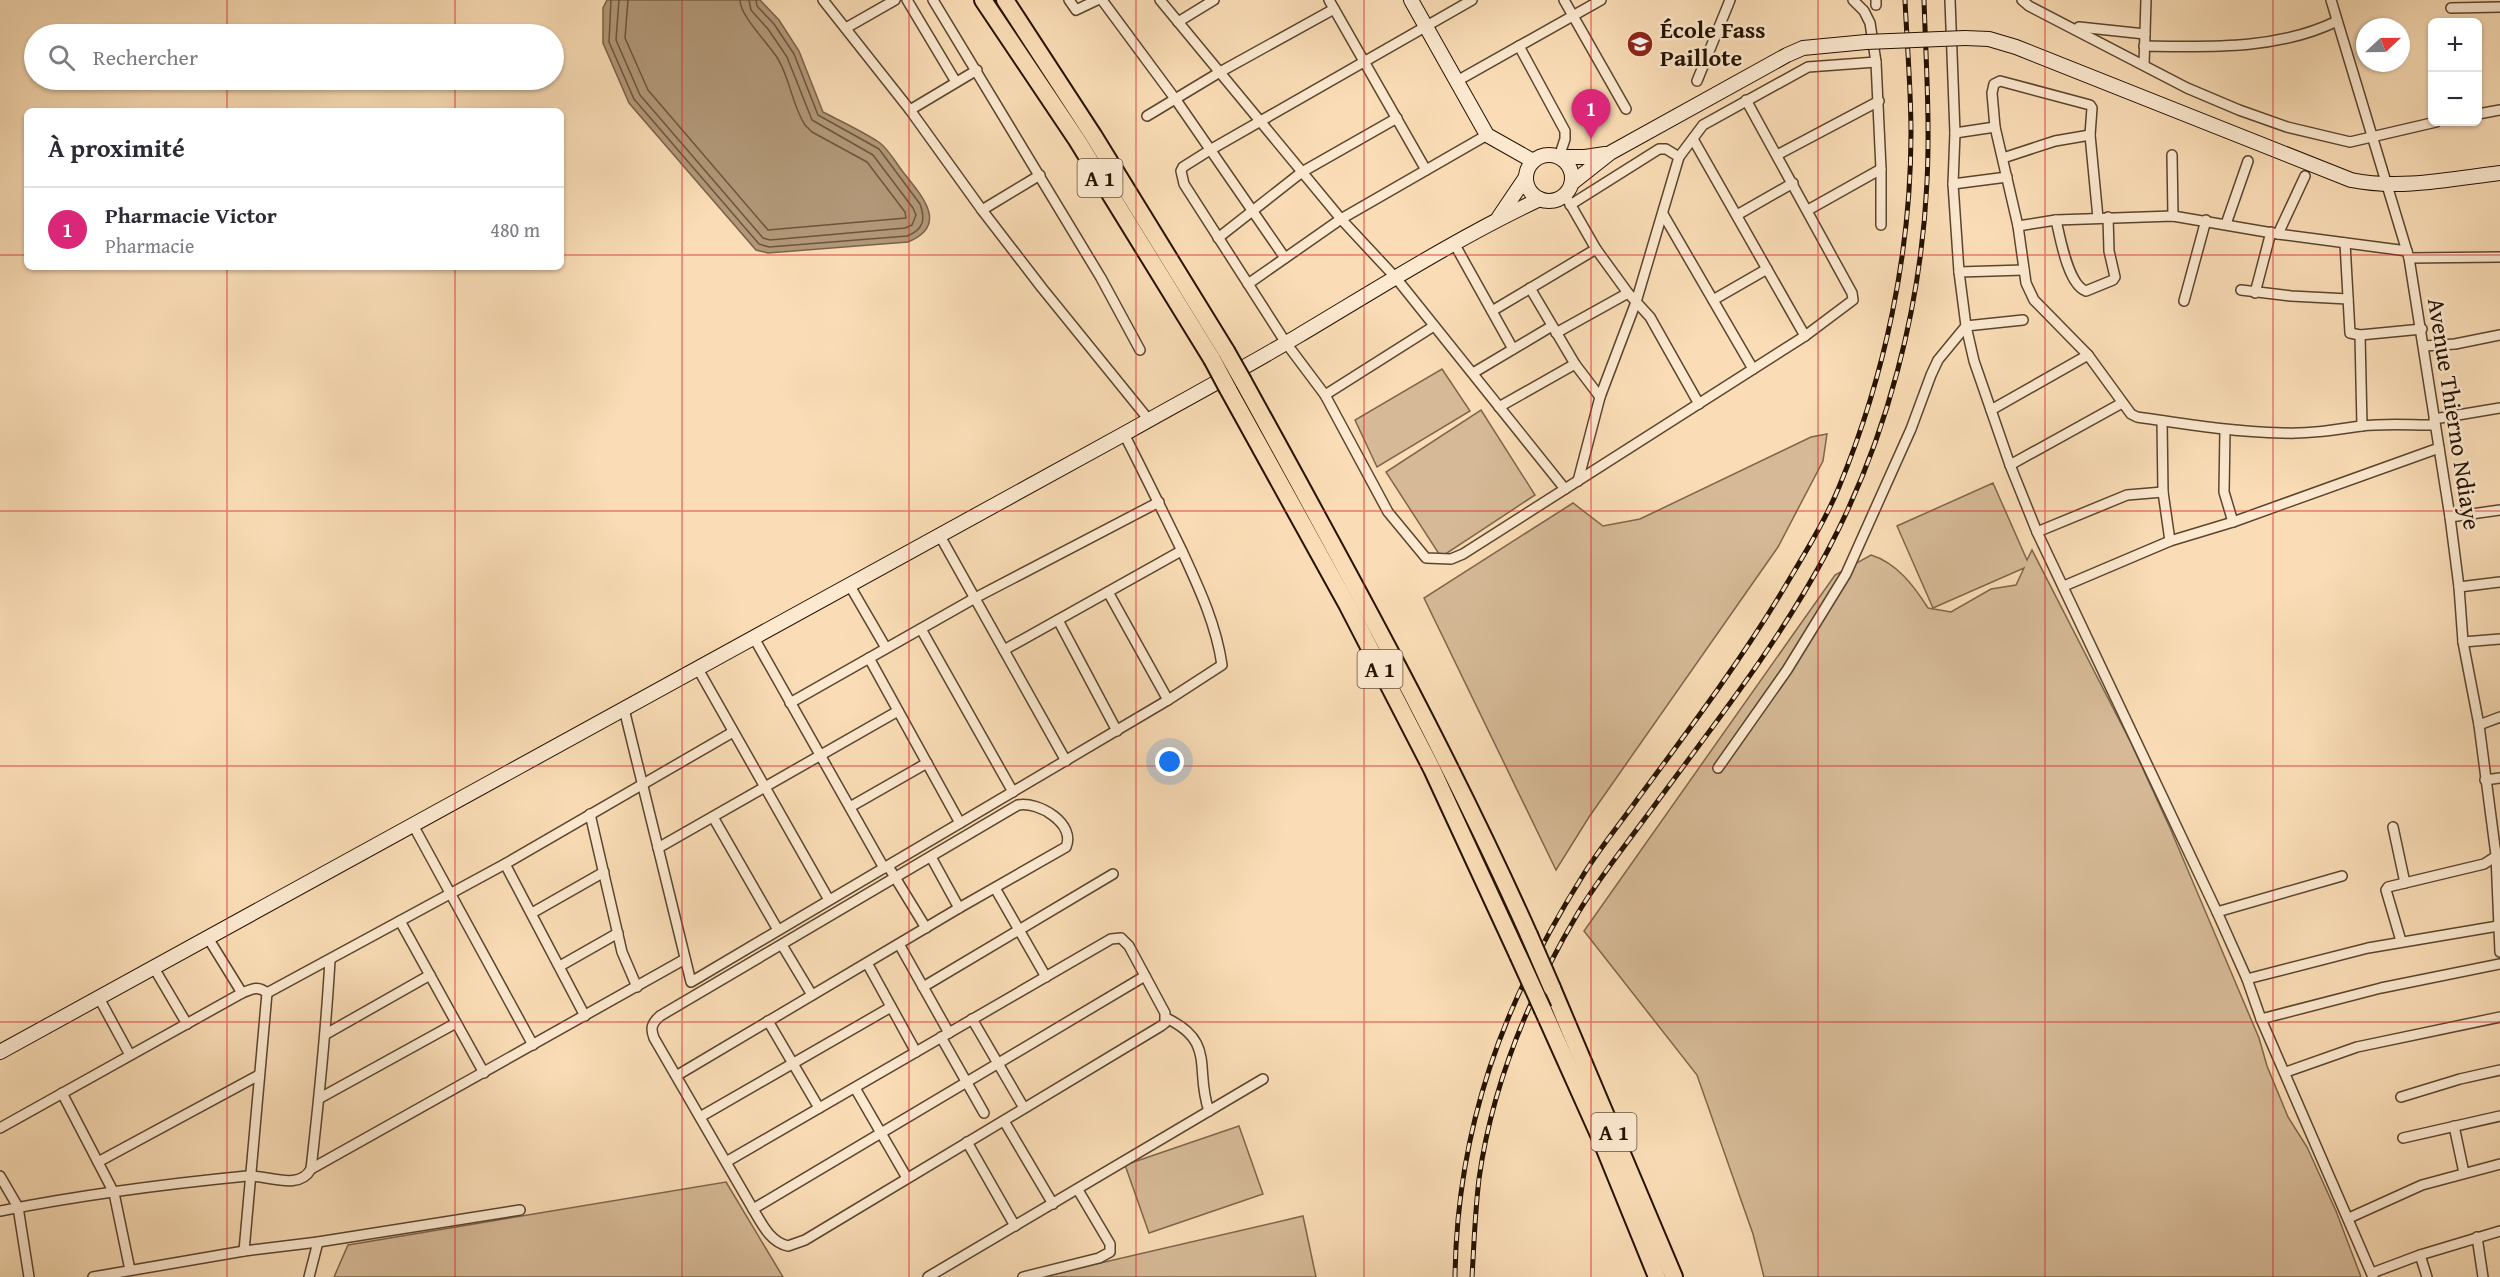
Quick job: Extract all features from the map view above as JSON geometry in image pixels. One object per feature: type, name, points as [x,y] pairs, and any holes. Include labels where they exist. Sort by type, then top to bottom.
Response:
[{"type":"highway","name":"A 1","points":[[983,0],[1219,355]]},
{"type":"highway","name":"A 1","points":[[1005,0],[1093,135],[1219,355],[1432,769],[1600,1137],[1657,1277]]},
{"type":"highway","name":"A 1","points":[[1235,385],[1401,672],[1491,852],[1552,988],[1674,1277]]},
{"type":"street","points":[[823,0],[910,110],[982,210],[1149,420]]},
{"type":"street","points":[[846,28],[895,0]]},
{"type":"street","points":[[907,0],[956,82]]},
{"type":"street","points":[[933,0],[1101,278],[1140,350]]},
{"type":"street","points":[[1069,0],[1076,10],[1099,0],[1176,100],[1285,258]]},
{"type":"street","points":[[1160,0],[1341,219],[1396,278],[1565,489]]},
{"type":"street","points":[[1178,22],[1202,3],[1214,0]]},
{"type":"street","points":[[1329,0],[1426,170]]},
{"type":"street","points":[[1411,0],[1487,135],[1533,161]]},
{"type":"street","points":[[1472,0],[1183,166],[1181,176],[1286,343],[1325,395],[1388,512],[1426,558],[1450,559],[1463,554],[1806,336],[1853,300],[1852,293],[1808,210],[1746,100]]},
{"type":"street","points":[[1564,0],[1626,109]]},
{"type":"street","points":[[1457,81],[1601,0]]},
{"type":"street","points":[[1853,0],[1864,11],[1870,23],[1876,62],[1881,225]]},
{"type":"street","points":[[1950,0],[1955,133],[1953,184],[1959,272],[1966,326],[1974,361],[2010,465],[2037,532],[2217,912],[2372,1275],[2420,1255],[2500,1232]]},
{"type":"street","points":[[2022,0],[2029,6],[2208,97],[2288,127],[2350,142],[2428,124]]},
{"type":"street","points":[[2144,65],[2146,0]]},
{"type":"street","name":"Avenue Thierno Ndiaye","points":[[2331,0],[2389,184],[2408,254],[2422,329],[2434,422],[2450,517],[2463,642],[2479,725],[2498,855],[2500,950]]},
{"type":"street","points":[[1697,81],[1732,1]]},
{"type":"street","points":[[2451,8],[2500,7]]},
{"type":"street","points":[[1147,116],[1220,72],[1335,9]]},
{"type":"street","points":[[2144,46],[2198,47],[2274,41],[2321,29],[2337,21]]},
{"type":"street","points":[[2072,26],[2145,34]]},
{"type":"street","points":[[1569,194],[1610,153],[1803,48],[1866,42],[1965,38],[1989,39],[2016,47],[2351,180],[2389,184],[2500,173]]},
{"type":"street","points":[[1519,46],[1565,131],[1559,157]]},
{"type":"street","points":[[1578,481],[1600,397],[1636,302],[1679,157],[1703,125],[1808,67],[1876,62]]},
{"type":"street","points":[[910,110],[977,70]]},
{"type":"street","points":[[2098,218],[2090,135],[2093,111],[2090,105],[2000,81],[1994,84],[1992,93],[1995,127],[2018,226],[2028,291],[2088,355],[2131,414],[2137,417],[2190,423],[2225,430],[2307,433],[2362,426],[2434,422],[2500,408]]},
{"type":"street","points":[[1778,155],[1878,101]]},
{"type":"street","points":[[2482,113],[2500,110]]},
{"type":"street","points":[[1218,238],[1302,172],[1397,118]]},
{"type":"street","points":[[1955,133],[1995,127]]},
{"type":"street","points":[[1248,284],[1341,219],[1487,135]]},
{"type":"street","points":[[2003,158],[2055,141],[2090,135]]},
{"type":"street","points":[[1693,139],[1806,336]]},
{"type":"street","points":[[0,1052],[1124,434],[1286,343],[1498,218],[1540,199],[1555,200],[1569,194],[1659,148],[1666,149],[1679,157]]},
{"type":"street","points":[[1498,218],[1526,177],[1533,161],[1542,156],[1585,157],[1610,153]]},
{"type":"street","points":[[2172,155],[2173,216]]},
{"type":"street","points":[[1559,157],[1570,169],[1569,194],[1596,249],[1628,293],[1650,317],[1699,404]]},
{"type":"street","points":[[2226,224],[2248,162]]},
{"type":"street","points":[[1808,210],[1881,169]]},
{"type":"street","points":[[982,210],[1040,175]]},
{"type":"street","points":[[2255,293],[2274,233],[2305,176]]},
{"type":"street","points":[[1526,177],[1531,193],[1540,199]]},
{"type":"street","points":[[1953,184],[2007,177]]},
{"type":"street","points":[[1737,215],[1793,183]]},
{"type":"street","points":[[1663,214],[1753,369]]},
{"type":"street","points":[[2018,226],[2056,220],[2173,216],[2408,254],[2500,257]]},
{"type":"street","points":[[2056,220],[2072,276],[2080,289],[2086,291],[2114,280],[2115,277],[2109,251],[2108,217]]},
{"type":"street","points":[[2184,301],[2206,220]]},
{"type":"street","points":[[2345,243],[2350,333],[2422,329]]},
{"type":"street","points":[[1455,245],[1514,349]]},
{"type":"street","points":[[1492,311],[1596,249]]},
{"type":"street","points":[[1713,300],[1767,269]]},
{"type":"street","points":[[1959,272],[2024,270]]},
{"type":"street","points":[[1530,288],[1575,364],[1600,397]]},
{"type":"street","points":[[2241,290],[2255,293],[2348,299]]},
{"type":"street","points":[[1473,374],[1514,349],[1628,293]]},
{"type":"street","points":[[1718,768],[1787,670],[1846,574],[1911,429],[1930,375],[1938,360],[1966,326],[2023,320]]},
{"type":"street","points":[[1325,395],[1434,326]]},
{"type":"street","points":[[2360,334],[2362,426]]},
{"type":"street","points":[[2424,346],[2455,344],[2500,335]]},
{"type":"street","points":[[1991,410],[2088,355]]},
{"type":"street","points":[[1499,407],[1575,364]]},
{"type":"street","points":[[2010,465],[2122,403]]},
{"type":"street","points":[[2162,421],[2163,492],[2170,541]]},
{"type":"street","points":[[2225,430],[2224,492],[2233,522]]},
{"type":"street","points":[[624,709],[691,982],[1117,731],[1222,665],[1212,621],[1159,502],[1124,434]]},
{"type":"street","points":[[2064,586],[2170,541],[2233,522],[2439,448]]},
{"type":"street","points":[[2037,532],[2127,495],[2163,492]]},
{"type":"street","points":[[790,703],[975,598],[1159,502]]},
{"type":"street","points":[[2450,517],[2500,510]]},
{"type":"street","points":[[940,536],[1066,761]]},
{"type":"street","points":[[1004,650],[1181,551]]},
{"type":"street","points":[[2459,587],[2500,582]]},
{"type":"street","points":[[850,586],[886,648]]},
{"type":"street","points":[[1108,592],[1168,700]]},
{"type":"street","points":[[1058,620],[1117,731]]},
{"type":"street","points":[[921,629],[1013,792]]},
{"type":"street","points":[[754,638],[850,807],[926,928]]},
{"type":"street","points":[[2463,642],[2500,639]]},
{"type":"street","points":[[869,658],[960,823]]},
{"type":"street","points":[[698,669],[830,900]]},
{"type":"street","points":[[658,848],[898,711]]},
{"type":"street","points":[[2479,725],[2500,717]]},
{"type":"street","points":[[267,993],[505,864],[733,732]]},
{"type":"street","points":[[850,807],[927,763]]},
{"type":"street","points":[[2486,780],[2500,778]]},
{"type":"street","points":[[676,1076],[1066,847],[1067,833],[1050,812],[1032,804],[1018,805],[656,1020],[651,1032],[676,1076],[753,1209],[772,1238],[782,1245],[793,1245],[1161,1026],[1166,1018]]},
{"type":"street","points":[[590,814],[625,960],[637,987]]},
{"type":"street","points":[[713,817],[778,930]]},
{"type":"street","points":[[413,825],[533,1045]]},
{"type":"street","points":[[2393,827],[2405,883]]},
{"type":"street","points":[[2401,941],[2386,890],[2388,887],[2484,864],[2498,855]]},
{"type":"street","points":[[931,857],[959,908]]},
{"type":"street","points":[[505,864],[585,1016]]},
{"type":"street","points":[[532,913],[604,872]]},
{"type":"street","points":[[923,987],[1113,874]]},
{"type":"street","points":[[2217,912],[2342,876]]},
{"type":"street","points":[[995,888],[1046,977]]},
{"type":"street","points":[[400,921],[484,1073]]},
{"type":"street","points":[[2247,979],[2401,941],[2498,926]]},
{"type":"street","points":[[560,966],[618,933]]},
{"type":"street","points":[[726,1162],[1116,937],[1125,940],[1129,946],[1163,1008],[1166,1018],[1188,1029],[1201,1055],[1203,1096],[1209,1111]]},
{"type":"street","points":[[208,938],[242,993]]},
{"type":"street","points":[[899,944],[923,987],[966,1083],[984,1113]]},
{"type":"street","points":[[782,945],[812,995]]},
{"type":"street","points":[[311,1169],[685,959]]},
{"type":"street","points":[[0,1210],[250,1176],[297,1180],[305,1178],[311,1169],[320,1098],[330,960]]},
{"type":"street","points":[[867,963],[916,1053]]},
{"type":"street","points":[[2261,1019],[2390,986],[2500,964]]},
{"type":"street","points":[[154,968],[187,1024]]},
{"type":"street","points":[[326,1034],[430,975]]},
{"type":"street","points":[[753,1209],[1145,976]]},
{"type":"street","points":[[0,1128],[242,993],[256,988],[267,993]]},
{"type":"street","points":[[244,1251],[267,993]]},
{"type":"street","points":[[99,998],[130,1055]]},
{"type":"street","points":[[700,1117],[891,1007]]},
{"type":"street","points":[[2286,1072],[2357,1047],[2500,1017]]},
{"type":"street","points":[[972,1019],[1024,1108]]},
{"type":"street","points":[[768,1021],[819,1108]]},
{"type":"street","points":[[320,1098],[456,1023]]},
{"type":"street","points":[[2401,1097],[2460,1079],[2500,1070]]},
{"type":"street","points":[[98,1162],[259,1075]]},
{"type":"street","points":[[928,1277],[1263,1079]]},
{"type":"street","points":[[855,1088],[907,1178]]},
{"type":"street","points":[[62,1093],[114,1193],[130,1270]]},
{"type":"street","points":[[2403,1138],[2500,1116]]},
{"type":"street","points":[[1004,1121],[1053,1204]]},
{"type":"street","points":[[2454,1126],[2464,1173]]},
{"type":"street","points":[[967,1142],[1014,1226]]},
{"type":"street","points":[[2349,1218],[2422,1185],[2500,1164]]},
{"type":"street","points":[[0,1176],[18,1207],[29,1277]]},
{"type":"street","points":[[1023,1277],[1099,1258],[1110,1252],[1110,1244],[1078,1190]]},
{"type":"street","points":[[93,1277],[130,1270],[152,1272],[244,1251],[318,1242],[520,1210]]},
{"type":"street","points":[[2477,1237],[2483,1277]]},
{"type":"street","points":[[309,1277],[318,1242]]},
{"type":"street","points":[[2420,1255],[2427,1277]]},
{"type":"shaded area","points":[[1442,369],[1470,411],[1377,467],[1355,420]]},
{"type":"shaded area","points":[[1481,410],[1535,495],[1441,557],[1386,472]]},
{"type":"shaded area","points":[[1827,434],[1823,461],[1778,547],[1589,817],[1556,870],[1424,598],[1573,503],[1603,526],[1640,519],[1811,437]]},
{"type":"shaded area","points":[[1993,483],[2027,560],[2032,550],[2131,743],[2170,828],[2259,1038],[2267,1066],[2288,1117],[2307,1147],[2336,1211],[2361,1277],[1764,1277],[1753,1234],[1697,1075],[1584,931],[1835,575],[1871,555],[1897,569],[1928,608],[1951,612],[1991,589],[2016,585],[2024,568],[1933,608],[1897,526]]},
{"type":"shaded area","points":[[1239,1126],[1263,1194],[1149,1233],[1125,1165]]},
{"type":"shaded area","points":[[726,1182],[783,1277],[334,1277],[348,1245]]},
{"type":"shaded area","points":[[1303,1216],[1316,1277],[1040,1277]]},
{"type":"water","points":[[607,0],[760,0],[779,20],[799,51],[823,112],[866,134],[886,149],[924,200],[930,218],[927,227],[921,235],[908,242],[768,253],[756,250],[629,103],[603,43],[603,8]]},
{"type":"railway","points":[[1455,1277],[1458,1222],[1475,1118],[1508,1019],[1529,972],[1554,924],[1602,847],[1752,640],[1827,512],[1855,445],[1882,358],[1892,313],[1906,223],[1911,133],[1905,0]]},
{"type":"railway","points":[[1472,1277],[1479,1179],[1493,1109],[1515,1041],[1544,976],[1593,889],[1740,689],[1787,621],[1828,550],[1849,507],[1884,418],[1909,324],[1923,229],[1928,136],[1924,0]]},
{"type":"place","name":"École Fass Paillote","points":[[1640,44]]},
{"type":"place","name":"Pharmacie Victor","points":[[1591,139]]}]
